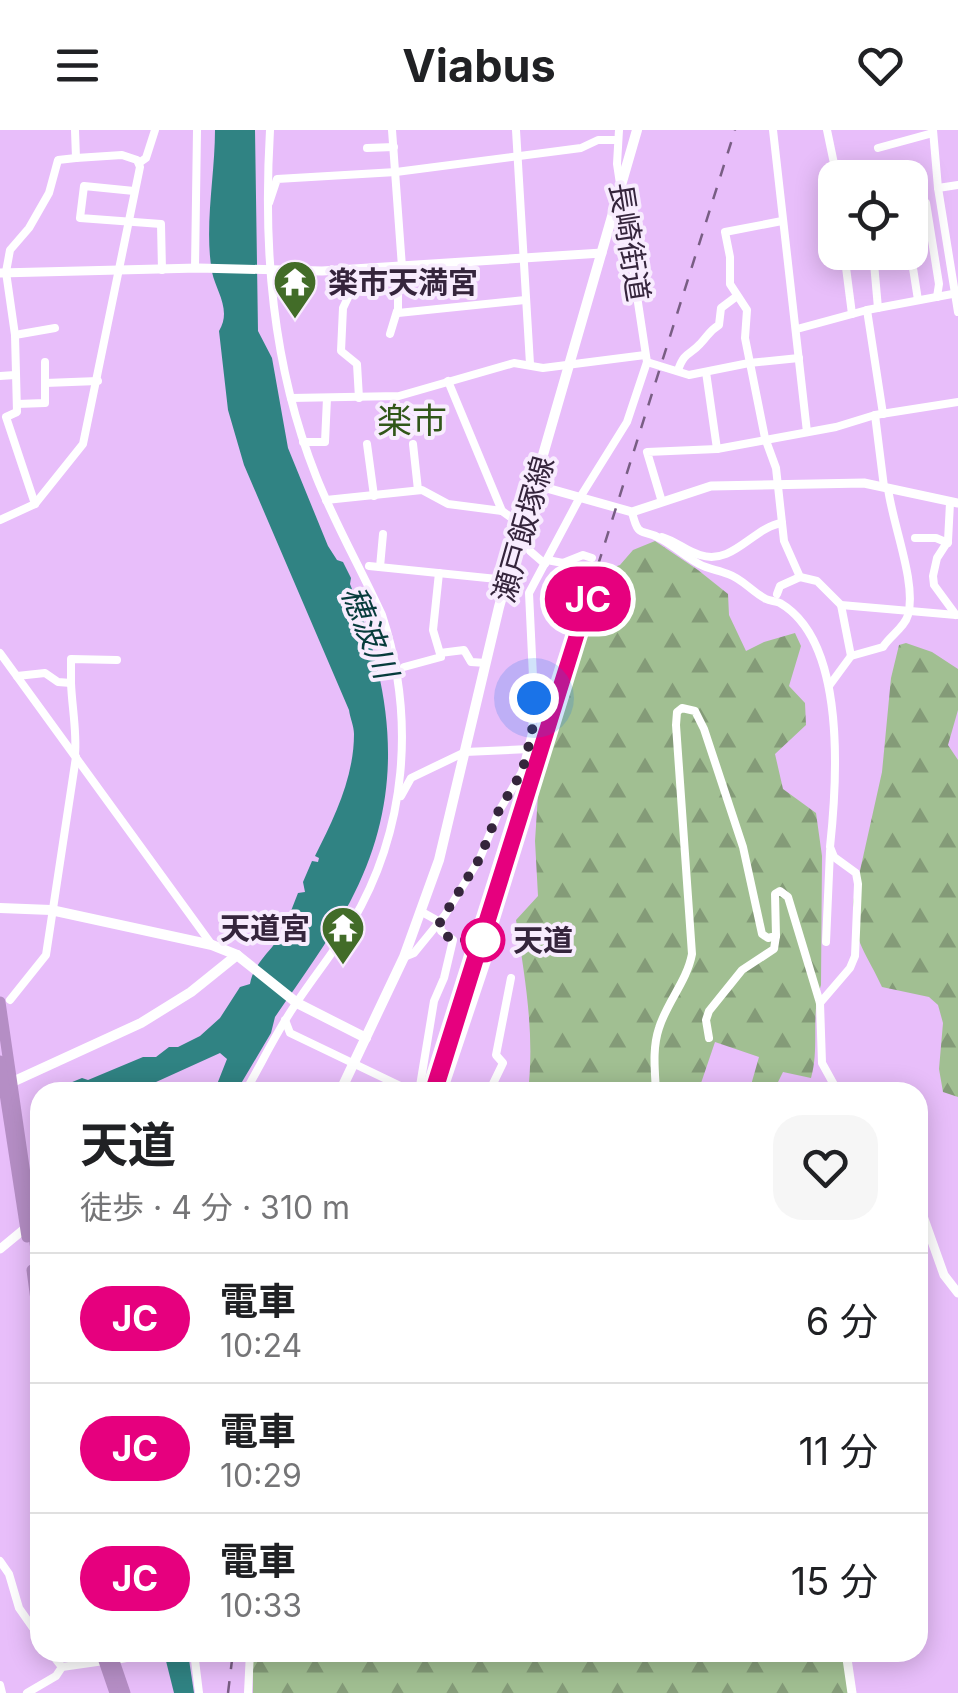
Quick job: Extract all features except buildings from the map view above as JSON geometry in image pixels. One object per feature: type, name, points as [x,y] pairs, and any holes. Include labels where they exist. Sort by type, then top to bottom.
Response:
[{"type":"highway","points":[[5,1001],[7,1088]]},
{"type":"highway","points":[[0,1061],[30,1211]]},
{"type":"highway","points":[[109,1662],[115,1693]]},
{"type":"highway","points":[[111,1662],[125,1693]]},
{"type":"main road","name":"瀬戸飯塚線","points":[[345,1082],[404,958],[439,860],[507,580],[638,130]]},
{"type":"main road","points":[[0,908],[51,910],[212,944],[238,957],[296,1002],[366,1038]]},
{"type":"main road","points":[[7,1088],[142,1023],[238,957]]},
{"type":"street","points":[[75,130],[76,158]]},
{"type":"street","points":[[0,520],[35,504],[83,444],[139,163],[146,158],[155,130]]},
{"type":"street","points":[[196,268],[197,130]]},
{"type":"street","points":[[251,1082],[296,1002],[352,922],[384,848],[396,804],[404,741],[400,685],[382,615],[326,500],[291,398],[266,269],[270,130]]},
{"type":"street","points":[[390,334],[397,311],[400,267],[392,130]]},
{"type":"street","points":[[516,130],[530,364]]},
{"type":"street","points":[[772,130],[807,432]]},
{"type":"street","points":[[827,130],[833,160]]},
{"type":"street","points":[[878,148],[933,131],[958,312]]},
{"type":"street","points":[[266,212],[277,179],[396,172],[518,157],[581,148],[618,135]]},
{"type":"street","name":"長崎街道","points":[[618,135],[621,188],[646,358]]},
{"type":"street","points":[[367,148],[394,147]]},
{"type":"street","points":[[35,504],[6,418],[16,415],[17,404],[15,334],[3,273],[10,250],[29,228],[49,193],[58,160],[122,155],[139,163]]},
{"type":"street","points":[[938,188],[958,184]]},
{"type":"street","points":[[134,190],[84,186],[80,218],[161,224],[162,270]]},
{"type":"street","points":[[928,216],[938,297]]},
{"type":"street","points":[[782,221],[724,232],[730,257],[730,284],[747,310],[744,338],[765,438],[776,468],[784,542],[800,577]]},
{"type":"street","points":[[3,273],[196,268],[353,270],[602,253]]},
{"type":"street","points":[[353,270],[352,289],[343,308],[341,351],[357,364],[359,398]]},
{"type":"street","points":[[846,270],[852,314]]},
{"type":"street","points":[[829,686],[851,656],[884,647],[909,612],[908,578],[886,487],[872,270]]},
{"type":"street","points":[[913,270],[918,300]]},
{"type":"street","points":[[796,328],[957,294]]},
{"type":"street","points":[[678,370],[685,354],[719,325],[722,308],[737,296]]},
{"type":"street","points":[[397,311],[524,300]]},
{"type":"street","points":[[15,334],[55,328]]},
{"type":"street","points":[[404,958],[414,953],[440,922],[480,858],[499,810],[522,772],[529,749],[534,698],[529,594],[579,499],[627,422],[646,358]]},
{"type":"street","points":[[291,398],[399,396],[514,363],[543,368],[646,358],[689,375],[799,358]]},
{"type":"street","points":[[17,404],[45,403],[45,362]]},
{"type":"street","points":[[706,372],[717,449]]},
{"type":"street","points":[[0,376],[16,374]]},
{"type":"street","points":[[448,380],[502,511],[522,528],[530,551],[546,562],[563,563],[583,555],[592,558]]},
{"type":"street","points":[[45,383],[98,381]]},
{"type":"street","points":[[303,442],[326,442],[327,398]]},
{"type":"street","points":[[662,502],[647,452],[717,449],[958,402]]},
{"type":"street","points":[[368,444],[374,496]]},
{"type":"street","points":[[414,444],[418,490]]},
{"type":"street","points":[[536,485],[632,512],[712,486],[864,483],[954,503],[948,543],[937,558],[932,576],[957,617]]},
{"type":"street","points":[[326,500],[418,490],[448,504],[502,511]]},
{"type":"street","points":[[632,512],[636,530],[642,535],[658,536],[704,557],[744,546],[764,527],[782,523]]},
{"type":"street","points":[[380,567],[382,534]]},
{"type":"street","points":[[658,536],[703,567],[728,574],[763,598],[779,602],[804,627],[829,686],[836,736],[826,942]]},
{"type":"street","points":[[916,538],[936,538],[948,543]]},
{"type":"street","points":[[369,566],[507,580]]},
{"type":"street","points":[[404,667],[441,657],[433,630],[439,573]]},
{"type":"street","points":[[777,594],[780,586],[800,577],[817,581],[841,605],[851,656]]},
{"type":"street","points":[[841,605],[957,617]]},
{"type":"street","points":[[440,653],[464,650],[470,662],[486,663]]},
{"type":"street","points":[[0,653],[212,944]]},
{"type":"street","points":[[5,1001],[46,955],[75,756],[71,659],[117,660]]},
{"type":"street","points":[[17,676],[45,674],[58,682],[71,683]]},
{"type":"street","points":[[656,1082],[659,1025],[692,954],[676,724],[677,712],[682,708],[690,709],[700,718],[744,847],[762,934],[772,939],[776,936]]},
{"type":"street","points":[[396,804],[411,778],[465,752],[529,749]]},
{"type":"street","points":[[820,1003],[850,968],[855,956],[856,873],[834,856],[830,846]]},
{"type":"street","points":[[709,1038],[709,1012],[742,970],[774,949],[774,898],[780,890],[788,897],[820,1003],[821,1058],[833,1082]]},
{"type":"street","points":[[422,912],[440,922]]},
{"type":"street","points":[[418,1082],[434,1001],[453,940],[441,932],[440,922]]},
{"type":"street","points":[[447,1082],[497,931]]},
{"type":"street","points":[[494,1082],[503,1062],[496,1055],[512,978]]},
{"type":"street","points":[[285,1020],[290,1033],[395,1082]]},
{"type":"street","points":[[0,1249],[30,1225]]},
{"type":"street","points":[[928,1230],[944,1275],[958,1294]]},
{"type":"street","points":[[0,1561],[30,1623]]},
{"type":"street","points":[[58,1662],[62,1667]]},
{"type":"street","points":[[27,1693],[56,1676],[62,1667],[83,1662]]},
{"type":"street","points":[[195,1662],[199,1693]]},
{"type":"street","points":[[248,1693],[250,1662]]},
{"type":"street","points":[[847,1662],[852,1693]]},
{"type":"street","points":[[0,1685],[2,1693]]},
{"type":"green space","points":[[655,541],[728,594],[729,615],[746,651],[795,633],[801,646],[789,686],[805,703],[806,725],[775,754],[783,789],[816,813],[822,856],[821,985],[811,1078],[783,1072],[778,1082],[752,1082],[759,1057],[715,1042],[701,1082],[529,1082],[530,1027],[516,920],[538,896],[538,795],[605,570],[620,565],[633,550]]},
{"type":"green space","points":[[906,643],[932,652],[958,669],[958,710],[948,745],[958,760],[958,1097],[943,1092],[939,1069],[943,1023],[938,1005],[929,997],[882,987],[862,946],[853,915],[882,772],[891,678],[899,645]]},
{"type":"green space","points":[[253,1662],[844,1662],[848,1693],[253,1693]]},
{"type":"shaded area","points":[[215,130],[255,130],[258,331],[272,358],[288,448],[328,546],[351,578],[377,664],[388,743],[387,783],[368,862],[350,902],[275,1017],[271,1033],[242,1082],[218,1082],[227,1059],[220,1053],[156,1082],[72,1082],[88,1080],[143,1057],[156,1057],[169,1047],[178,1047],[200,1036],[220,1018],[240,987],[250,984],[285,924],[292,922],[289,916],[298,893],[305,892],[303,882],[312,861],[318,862],[315,856],[336,812],[351,766],[354,734],[349,710],[244,465],[228,410],[219,331],[224,308],[212,272],[209,219]]},
{"type":"shaded area","points":[[166,1662],[189,1662],[194,1693],[174,1693]]},
{"type":"railway","points":[[435,1082],[735,130]]},
{"type":"railway","points":[[228,1693],[232,1662]]},
{"type":"train","name":"JC","points":[[435,1082],[588,599],[438,1082]]},
{"type":"place","name":"楽市天満宮","points":[[295,320]]},
{"type":"place","name":"天道","points":[[483,940]]},
{"type":"place","name":"天道宮","points":[[343,966]]},
{"type":"district","name":"楽市","points":[[412,420]]},
{"type":"route","points":[[483,940],[453,940],[441,932],[440,922],[480,858],[499,810],[522,772],[532,733],[534,698]]},
{"type":"water label","name":"穂波川","points":[[370,632]]}]
